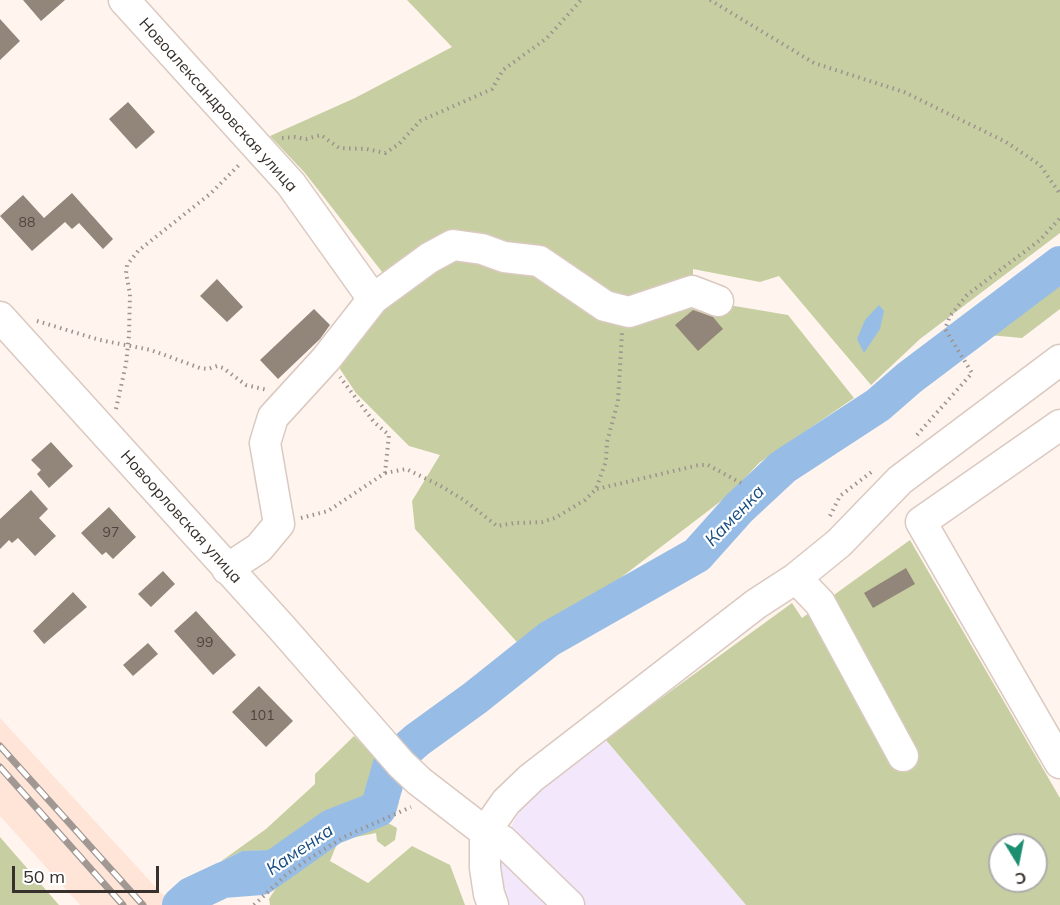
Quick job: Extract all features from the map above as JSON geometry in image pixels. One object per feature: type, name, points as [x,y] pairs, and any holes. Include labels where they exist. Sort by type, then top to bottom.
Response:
[{"type":"street","name":"Новоалександровская улица","points":[[124,0],[291,184],[373,299]]},
{"type":"street","points":[[227,569],[259,548],[279,524],[266,443],[273,417],[326,359],[373,299],[429,258],[453,245],[538,261],[605,306],[629,312],[692,291],[718,301]]},
{"type":"street","name":"Новоорловская улица","points":[[3,320],[418,781],[485,832],[503,841],[570,905]]},
{"type":"street","points":[[493,905],[485,868],[485,832],[506,802],[531,778],[756,604],[796,578],[839,543],[900,480],[1060,360]]},
{"type":"street","points":[[1060,425],[921,522],[1060,763]]},
{"type":"street","points":[[796,578],[820,603],[903,756]]},
{"type":"path","points":[[109,438],[128,346],[131,311],[126,273],[128,265],[138,251],[210,194],[241,163],[256,143],[294,137],[306,139],[321,135],[339,148],[367,149],[385,153],[399,144],[420,121],[492,89],[503,70],[547,38],[581,0]]},
{"type":"path","points":[[710,0],[814,63],[904,92],[1006,142],[1040,165],[1060,194]]},
{"type":"path","points":[[957,348],[945,328],[950,316],[967,295],[1040,240],[1060,218]]},
{"type":"path","points":[[279,524],[328,511],[385,473],[406,469],[464,500],[497,526],[542,522],[555,518],[585,500],[596,489],[606,461],[607,442],[618,401],[622,330],[629,312]]},
{"type":"path","points":[[3,320],[22,318],[168,356],[200,368],[208,369],[217,366],[224,368],[246,385],[280,394],[297,392]]},
{"type":"path","points":[[326,359],[374,422],[389,435],[385,473]]},
{"type":"path","points":[[596,489],[699,465],[708,465],[741,483]]},
{"type":"path","points":[[254,905],[287,874],[307,860],[345,837],[411,807]]},
{"type":"shaded area","points":[[0,718],[162,894],[198,905],[80,905],[0,816]]},
{"type":"shaded area","points":[[605,739],[746,905],[509,905],[496,871],[503,841],[522,807],[558,771]]},
{"type":"green space","points":[[407,0],[1060,0],[1060,233],[920,339],[871,385],[779,276],[760,282],[693,269],[693,299],[788,315],[854,398],[759,463],[738,488],[525,651],[415,529],[412,501],[440,455],[409,446],[356,393],[336,363],[362,329],[400,295],[305,173],[270,136],[355,98],[452,47]]},
{"type":"green space","points":[[1060,264],[1060,309],[1022,338],[967,333]]},
{"type":"green space","points":[[910,540],[1060,798],[1060,905],[746,905],[605,739],[792,603],[802,618]]},
{"type":"green space","points":[[354,736],[376,757],[382,774],[380,788],[399,802],[395,816],[388,823],[397,828],[395,840],[385,847],[377,841],[376,833],[356,837],[341,834],[330,861],[368,883],[412,846],[450,865],[465,905],[270,905],[269,899],[297,861],[295,850],[242,851],[220,862],[266,829],[315,784],[315,774]]},
{"type":"green space","points":[[0,837],[59,905],[0,905]]},
{"type":"water","points":[[879,305],[884,311],[880,329],[864,353],[857,339],[865,320]]},
{"type":"water","points":[[295,849],[287,869],[265,880],[203,905],[168,905],[168,897],[220,862],[242,851]]},
{"type":"building","points":[[23,0],[65,0],[41,21]]},
{"type":"building","points":[[0,19],[20,41],[0,60]]},
{"type":"building","points":[[128,102],[155,132],[136,149],[109,119]]},
{"type":"building","points":[[72,193],[113,239],[103,249],[79,223],[72,229],[65,222],[32,251],[0,216],[23,195],[44,218]]},
{"type":"building","points":[[217,279],[243,307],[227,322],[200,296]]},
{"type":"building","points":[[314,309],[330,325],[320,339],[278,379],[260,360]]},
{"type":"building","points":[[693,310],[713,317],[723,329],[698,351],[675,325]]},
{"type":"building","points":[[51,442],[73,466],[49,488],[37,474],[41,470],[31,460]]},
{"type":"building","points":[[31,490],[48,509],[39,518],[56,536],[35,556],[18,538],[12,543],[9,540],[0,549],[0,519]]},
{"type":"building","points":[[109,507],[136,537],[113,559],[106,552],[102,555],[81,533]]},
{"type":"building","points":[[906,568],[915,584],[873,608],[864,593]]},
{"type":"building","points":[[163,571],[175,584],[151,607],[138,594]]},
{"type":"building","points":[[73,592],[87,607],[44,644],[33,631]]},
{"type":"building","points":[[196,611],[236,655],[213,675],[174,631]]},
{"type":"building","points":[[148,643],[158,654],[133,676],[123,665]]},
{"type":"building","points":[[259,686],[293,721],[266,747],[232,712]]},
{"type":"waterway","name":"Каменка","points":[[401,754],[549,639],[697,555],[739,508],[783,467],[878,405],[909,378],[1060,264]]},
{"type":"waterway","name":"Каменка","points":[[180,905],[191,895],[223,880],[261,877],[332,827],[378,809],[391,764]]},
{"type":"railway","points":[[0,746],[143,905]]},
{"type":"railway","points":[[0,767],[123,905]]}]
